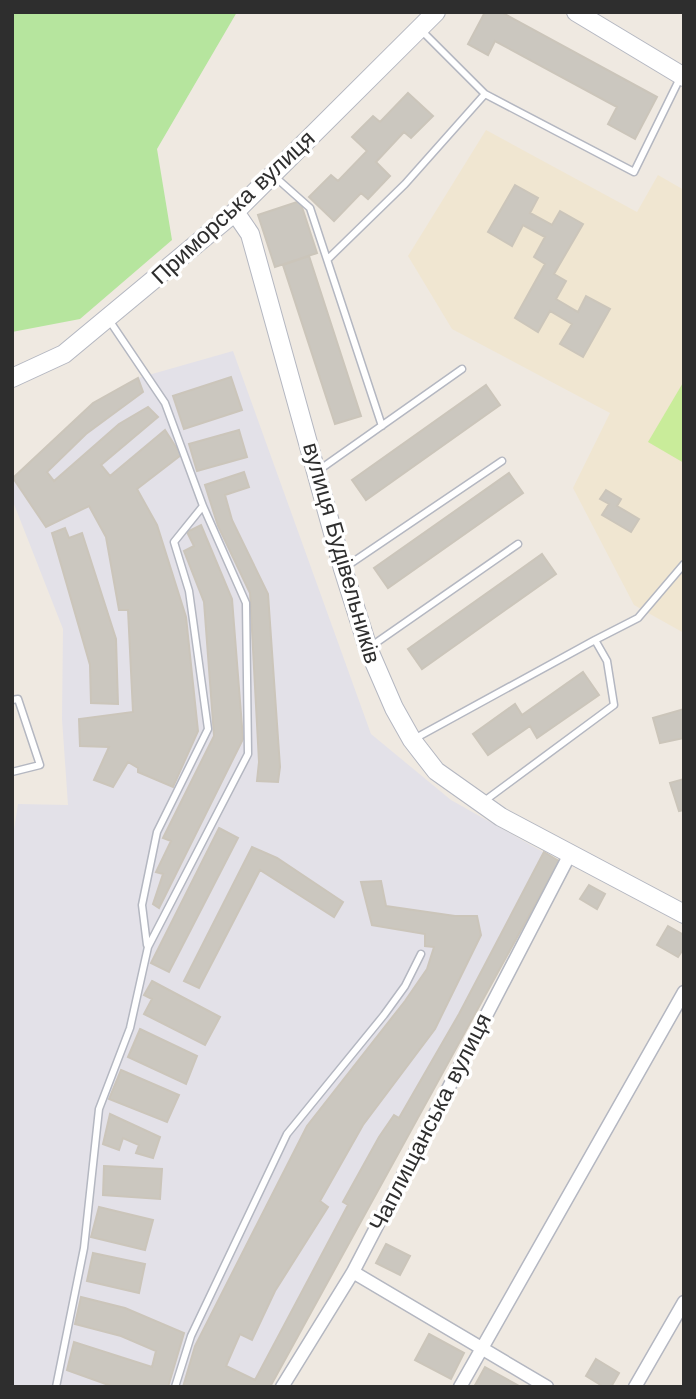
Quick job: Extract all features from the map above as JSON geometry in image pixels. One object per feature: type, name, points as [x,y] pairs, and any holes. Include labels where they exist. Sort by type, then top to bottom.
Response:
[{"type":"street","name":"Приморська вулиця","points":[[12,378],[64,354],[235,212],[436,12]]},
{"type":"street","points":[[576,12],[683,76]]},
{"type":"street","name":"вулиця Будівельників","points":[[235,212],[250,234],[318,471],[343,569],[368,648],[389,698],[412,740],[436,771],[480,804],[684,914]]},
{"type":"street","name":"Чаплищанська вулиця","points":[[282,1387],[353,1272],[570,854]]},
{"type":"street","points":[[460,1387],[684,992]]},
{"type":"street","points":[[353,1272],[547,1387]]},
{"type":"street","points":[[635,1387],[684,1302]]},
{"type":"lane","points":[[420,29],[485,94],[634,172],[683,76]]},
{"type":"lane","points":[[329,258],[405,184],[485,94]]},
{"type":"lane","points":[[272,174],[310,208],[329,258],[382,426]]},
{"type":"lane","points":[[56,1387],[84,1248],[99,1109],[130,1028],[148,947],[248,754],[246,603],[203,506],[164,403],[108,318]]},
{"type":"lane","points":[[318,471],[462,369]]},
{"type":"lane","points":[[343,569],[502,461]]},
{"type":"lane","points":[[148,947],[142,905],[157,832],[208,729],[189,591],[174,542],[203,506]]},
{"type":"lane","points":[[368,648],[518,544]]},
{"type":"lane","points":[[412,740],[638,618],[684,564]]},
{"type":"lane","points":[[480,804],[614,705],[607,661],[595,640]]},
{"type":"lane","points":[[12,701],[18,699],[40,765],[12,772]]},
{"type":"lane","points":[[175,1387],[191,1336],[287,1134],[384,1015],[405,986],[421,954]]},
{"type":"shaded area","points":[[486,130],[637,212],[658,175],[684,190],[684,633],[634,605],[573,488],[610,413],[452,329],[408,256]]},
{"type":"shaded area","points":[[233,351],[371,734],[451,800],[559,861],[270,1387],[12,1387],[12,843],[18,804],[68,805],[62,719],[63,629],[12,499],[12,478],[93,403],[138,378]]},
{"type":"green space","points":[[12,12],[237,12],[157,149],[172,240],[80,319],[12,332]]},
{"type":"green space","points":[[684,381],[684,463],[648,442]]},
{"type":"building","points":[[485,12],[501,12],[657,97],[635,139],[608,124],[617,107],[495,41],[488,55],[468,44]]},
{"type":"building","points":[[408,93],[433,116],[411,138],[404,132],[376,162],[390,176],[368,199],[361,193],[334,221],[309,197],[331,175],[338,181],[367,151],[352,137],[373,116],[380,122]]},
{"type":"building","points":[[515,185],[538,198],[530,213],[552,225],[560,211],[583,224],[554,274],[566,281],[556,299],[578,312],[586,296],[610,309],[583,357],[560,344],[572,324],[550,311],[538,332],[515,318],[545,264],[534,257],[545,237],[523,225],[512,246],[488,232]]},
{"type":"building","points":[[300,201],[317,253],[275,267],[258,215]]},
{"type":"building","points":[[309,256],[361,416],[335,424],[283,265]]},
{"type":"building","points":[[231,377],[242,410],[184,429],[173,396]]},
{"type":"building","points":[[138,378],[143,392],[86,434],[47,472],[54,481],[119,424],[148,407],[158,417],[101,465],[110,476],[165,430],[181,455],[137,489],[157,525],[186,617],[198,731],[173,787],[138,772],[138,768],[128,762],[113,787],[94,780],[109,747],[80,746],[79,719],[133,712],[128,610],[119,610],[106,537],[89,506],[46,527],[13,478],[93,403]]},
{"type":"building","points":[[486,385],[500,405],[366,500],[352,480]]},
{"type":"building","points":[[239,430],[247,457],[197,471],[189,444]]},
{"type":"building","points":[[244,472],[249,487],[225,495],[232,520],[268,594],[280,767],[278,782],[257,781],[259,762],[250,593],[218,526],[205,485]]},
{"type":"building","points":[[509,473],[523,493],[388,588],[374,568]]},
{"type":"building","points":[[606,490],[621,499],[617,506],[639,519],[631,532],[602,515],[609,504],[600,499]]},
{"type":"building","points":[[201,525],[232,599],[243,739],[159,908],[153,904],[163,874],[156,872],[171,841],[163,838],[214,736],[204,602],[184,551],[194,546],[187,532]]},
{"type":"building","points":[[65,528],[69,538],[82,533],[116,639],[118,704],[91,703],[90,665],[52,533]]},
{"type":"building","points":[[542,554],[556,574],[422,669],[408,649]]},
{"type":"building","points":[[583,672],[599,695],[537,738],[530,726],[488,755],[473,734],[515,704],[522,715]]},
{"type":"building","points":[[684,709],[684,738],[660,743],[653,718]]},
{"type":"building","points":[[684,779],[684,810],[679,811],[670,783]]},
{"type":"building","points":[[219,828],[238,838],[169,972],[151,963]]},
{"type":"building","points":[[252,847],[277,858],[343,902],[334,917],[260,870],[199,988],[184,981]]},
{"type":"building","points":[[544,852],[559,861],[270,1387],[183,1387],[195,1346],[307,1126],[427,969],[434,947],[425,946],[425,934],[372,925],[361,882],[381,881],[386,906],[455,916],[477,916],[481,935],[435,1029],[363,1125],[320,1201],[328,1207],[275,1291],[252,1340],[240,1334],[226,1366],[255,1380],[348,1205],[343,1202],[379,1137],[394,1115],[399,1118],[459,1014]]},
{"type":"building","points":[[589,885],[605,894],[597,909],[580,899]]},
{"type":"building","points":[[668,926],[684,935],[684,948],[678,957],[657,945]]},
{"type":"building","points":[[152,981],[220,1017],[205,1045],[144,1014],[152,999],[144,995]]},
{"type":"building","points":[[140,1029],[197,1056],[186,1084],[128,1057]]},
{"type":"building","points":[[121,1070],[179,1095],[167,1122],[109,1099]]},
{"type":"building","points":[[110,1114],[160,1137],[153,1158],[136,1153],[139,1145],[123,1138],[119,1150],[103,1144]]},
{"type":"building","points":[[104,1166],[162,1169],[160,1199],[103,1195]]},
{"type":"building","points":[[99,1207],[153,1220],[145,1250],[91,1237]]},
{"type":"building","points":[[386,1244],[410,1256],[400,1275],[376,1263]]},
{"type":"building","points":[[93,1253],[145,1264],[139,1293],[87,1281]]},
{"type":"building","points":[[81,1297],[125,1308],[184,1333],[168,1387],[114,1387],[67,1370],[74,1342],[152,1367],[156,1351],[121,1336],[75,1324]]},
{"type":"building","points":[[429,1334],[464,1353],[451,1379],[415,1360]]},
{"type":"building","points":[[596,1359],[619,1373],[611,1387],[604,1387],[586,1376]]},
{"type":"building","points":[[485,1367],[521,1387],[474,1387]]}]
